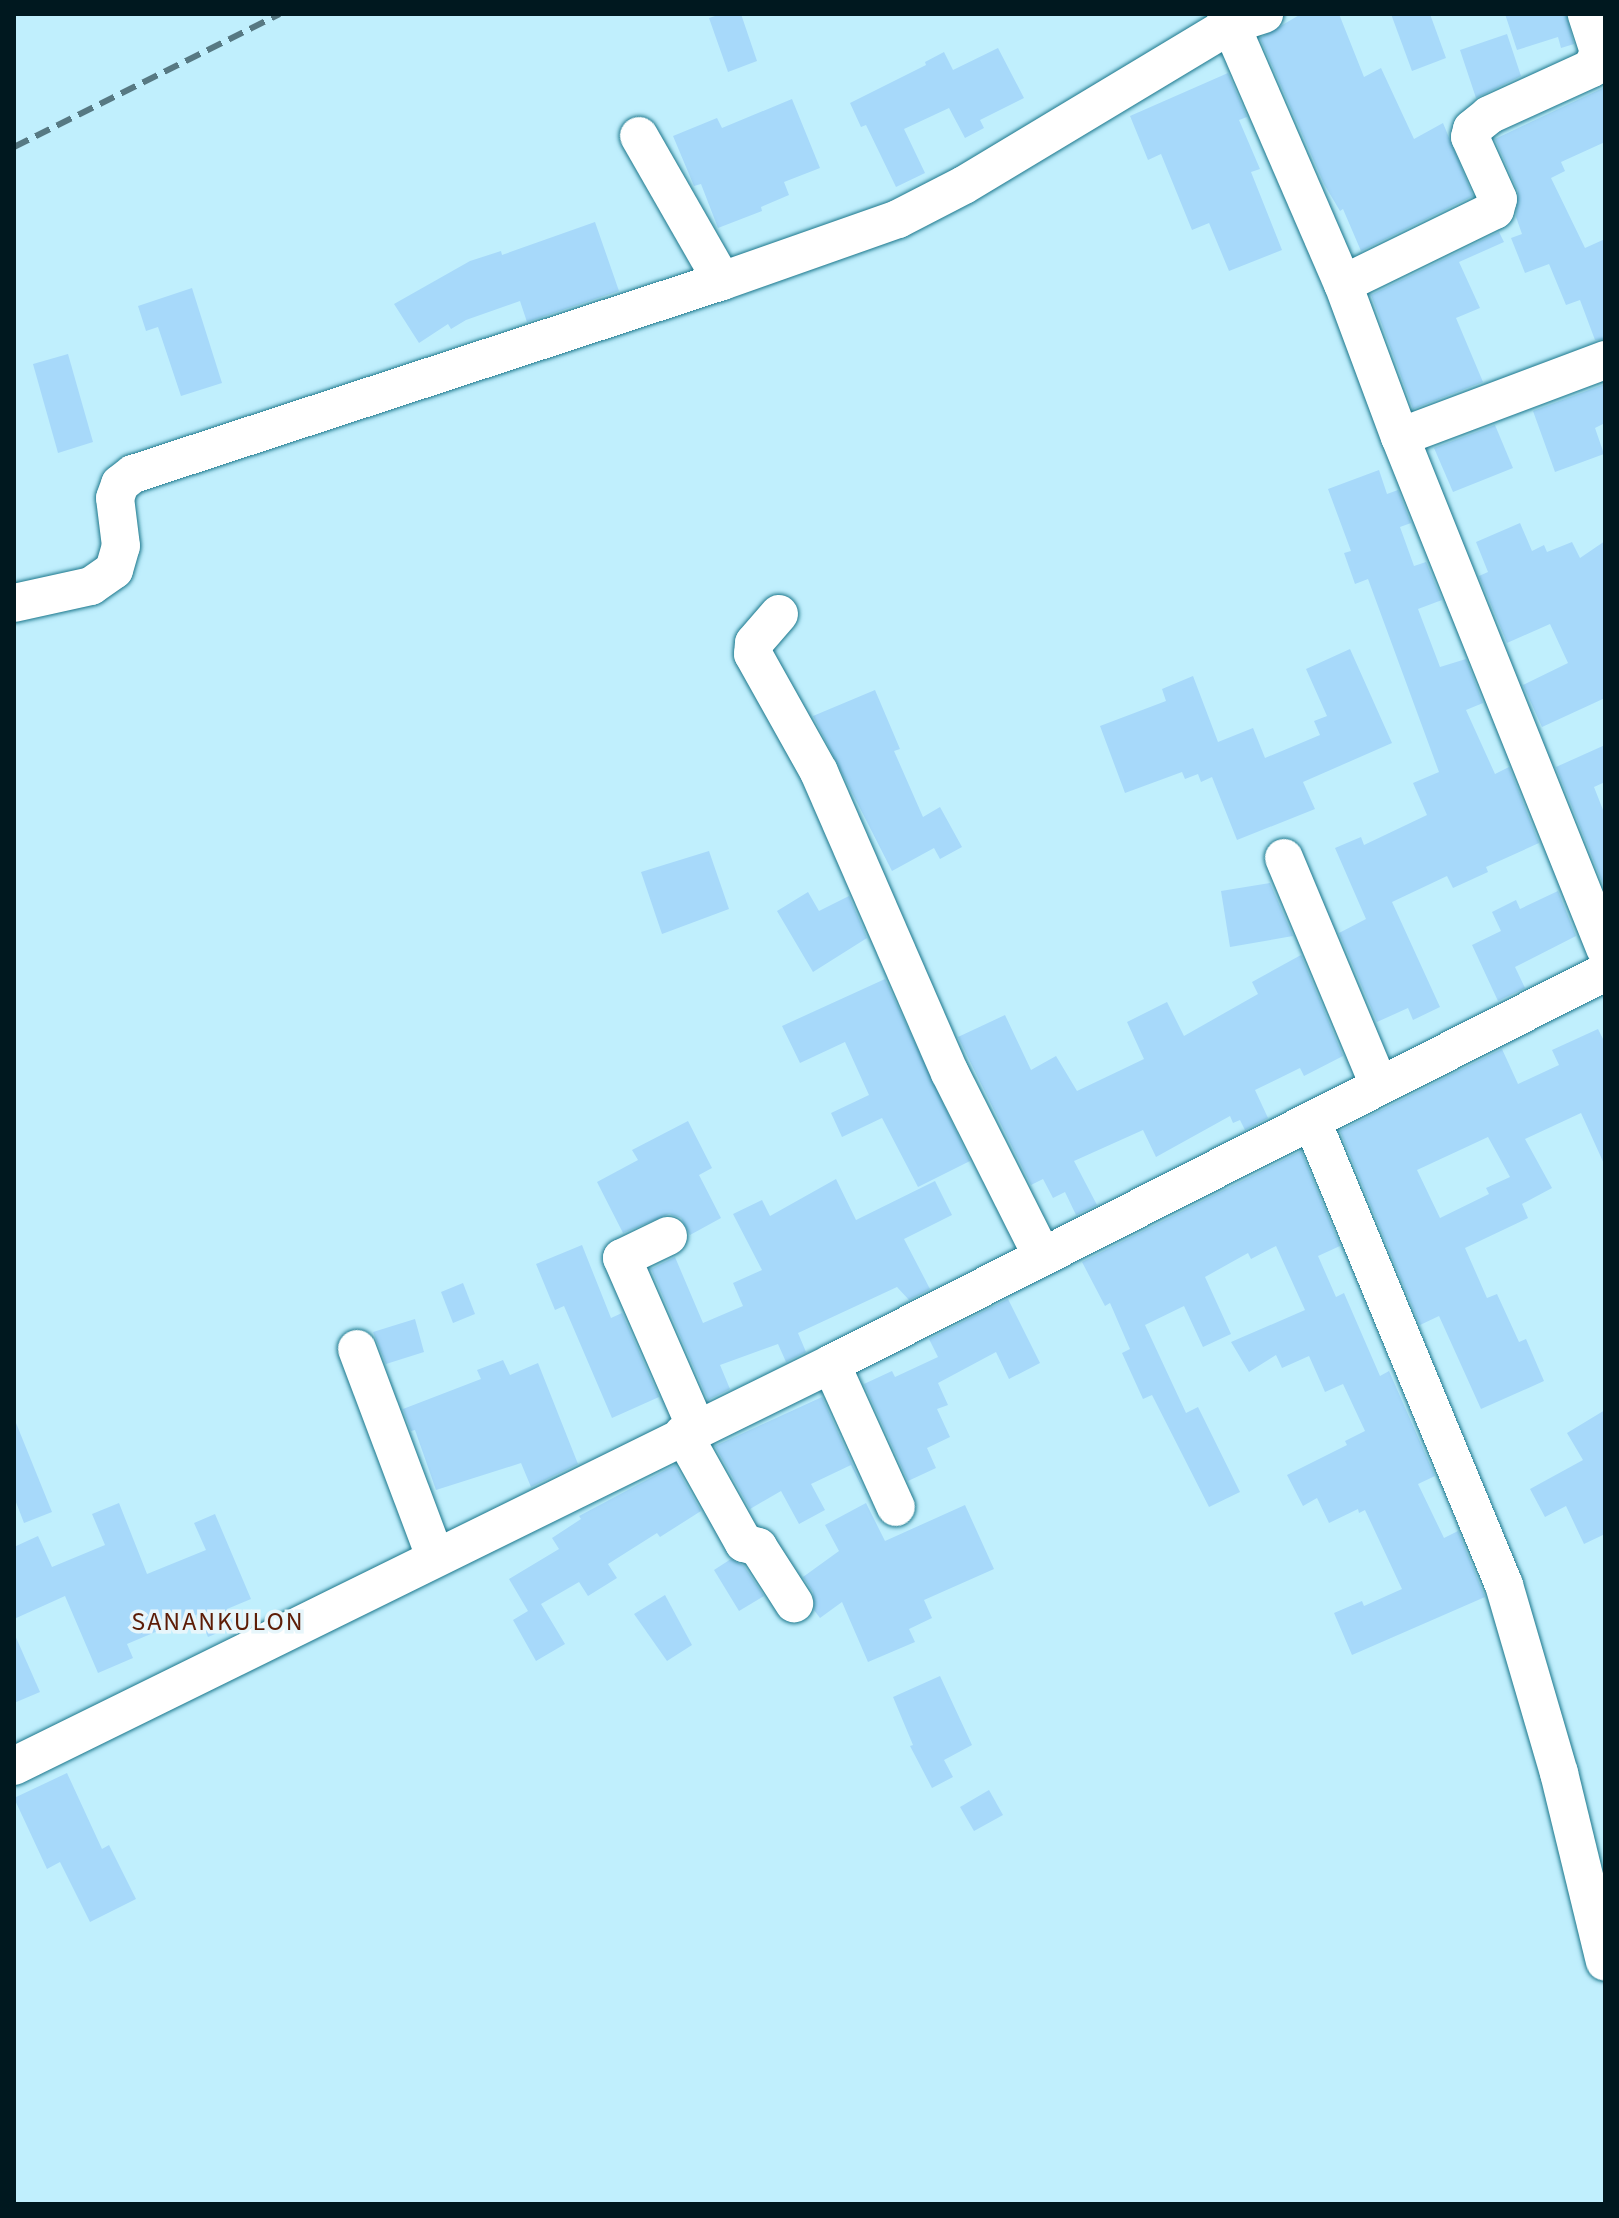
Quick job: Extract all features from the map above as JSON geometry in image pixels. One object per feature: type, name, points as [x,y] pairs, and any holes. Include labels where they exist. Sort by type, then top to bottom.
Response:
[{"type":"street","points":[[1343,284],[1495,210],[1498,199],[1470,137],[1472,129],[1489,115],[1592,68],[1599,52],[1587,14]]},
{"type":"street","points":[[14,603],[91,586],[114,570],[121,546],[115,498],[120,484],[133,474],[859,235],[930,205],[1240,18],[1400,437],[1605,948]]},
{"type":"street","points":[[639,136],[722,281]]},
{"type":"street","points":[[1400,437],[1605,360]]},
{"type":"street","points":[[779,614],[754,643],[753,654],[819,772],[950,1073],[1042,1256]]},
{"type":"street","points":[[1284,858],[1379,1085]]},
{"type":"street","points":[[14,1766],[435,1556],[831,1364],[1605,972]]},
{"type":"street","points":[[1312,1121],[1504,1585],[1559,1773],[1605,1961]]},
{"type":"street","points":[[668,1236],[622,1258],[690,1431],[744,1543],[758,1547],[794,1603]]},
{"type":"street","points":[[357,1349],[435,1556]]},
{"type":"street","points":[[831,1364],[896,1507]]},
{"type":"building","points":[[721,14],[741,14],[757,61],[728,72],[709,18]]},
{"type":"building","points":[[1301,14],[1339,14],[1364,77],[1381,68],[1414,139],[1443,123],[1473,196],[1361,251],[1343,209],[1340,211],[1324,184],[1260,38]]},
{"type":"building","points":[[1391,14],[1430,14],[1446,58],[1412,71]]},
{"type":"building","points":[[1505,14],[1566,14],[1574,44],[1561,48],[1558,37],[1517,50]]},
{"type":"building","points":[[1507,34],[1521,76],[1476,98],[1460,50]]},
{"type":"building","points":[[998,48],[1024,98],[980,120],[984,128],[965,138],[949,108],[904,129],[925,173],[896,187],[866,125],[861,127],[850,103],[926,65],[925,62],[944,52],[953,70]]},
{"type":"building","points":[[1228,73],[1247,117],[1239,120],[1260,169],[1251,172],[1282,250],[1229,271],[1209,223],[1192,230],[1161,154],[1148,160],[1130,116]]},
{"type":"building","points":[[1605,87],[1605,142],[1561,162],[1565,171],[1551,178],[1585,248],[1605,239],[1605,339],[1595,340],[1580,300],[1566,305],[1549,264],[1525,273],[1511,238],[1522,234],[1516,217],[1518,191],[1495,139]]},
{"type":"building","points":[[792,99],[820,168],[784,182],[789,195],[761,207],[762,211],[718,228],[701,184],[694,186],[673,136],[717,118],[722,128]]},
{"type":"building","points":[[595,222],[619,291],[527,322],[520,301],[466,320],[451,329],[448,324],[419,343],[394,304],[470,261],[501,251],[502,255]]},
{"type":"building","points":[[1499,232],[1504,242],[1459,262],[1480,308],[1456,318],[1483,382],[1413,409],[1371,295]]},
{"type":"building","points":[[192,288],[222,383],[181,396],[158,327],[146,331],[138,306]]},
{"type":"building","points":[[68,354],[93,442],[58,453],[33,364]]},
{"type":"building","points":[[1605,384],[1605,423],[1595,428],[1604,454],[1555,472],[1533,411]]},
{"type":"building","points":[[1495,425],[1513,468],[1453,492],[1434,448]]},
{"type":"building","points":[[1379,470],[1387,494],[1398,490],[1411,523],[1400,527],[1414,566],[1426,562],[1442,600],[1418,609],[1440,667],[1466,659],[1483,703],[1466,710],[1495,774],[1509,767],[1539,843],[1486,867],[1488,872],[1453,888],[1447,876],[1392,902],[1440,1007],[1413,1020],[1408,1008],[1377,1022],[1339,933],[1366,919],[1335,848],[1361,837],[1364,845],[1427,815],[1413,783],[1439,772],[1368,579],[1355,584],[1344,553],[1351,551],[1328,489]]},
{"type":"building","points":[[1520,523],[1532,551],[1544,545],[1547,552],[1572,542],[1580,558],[1605,541],[1605,698],[1542,727],[1523,685],[1568,663],[1550,624],[1507,643],[1479,576],[1488,572],[1476,542]]},
{"type":"building","points":[[1350,649],[1392,743],[1303,782],[1315,809],[1237,840],[1212,777],[1201,782],[1198,774],[1185,779],[1182,772],[1125,793],[1100,726],[1166,701],[1162,689],[1193,676],[1218,742],[1253,728],[1265,758],[1320,735],[1314,721],[1327,716],[1306,669]]},
{"type":"building","points":[[875,690],[900,749],[894,751],[923,817],[940,807],[962,847],[940,859],[934,848],[892,871],[813,716]]},
{"type":"building","points":[[1605,745],[1605,782],[1594,787],[1605,815],[1605,889],[1556,767]]},
{"type":"building","points":[[709,851],[729,909],[662,934],[641,872]]},
{"type":"building","points":[[1270,883],[1293,936],[1230,947],[1221,891]]},
{"type":"building","points":[[1558,891],[1576,936],[1515,967],[1525,988],[1498,1001],[1472,945],[1501,931],[1492,912],[1516,900],[1520,909]]},
{"type":"building","points":[[808,892],[819,911],[849,896],[867,938],[813,972],[777,911]]},
{"type":"building","points":[[1301,955],[1343,1056],[1304,1076],[1300,1068],[1255,1090],[1268,1118],[1245,1130],[1240,1120],[1233,1123],[1230,1116],[1156,1157],[1143,1130],[1074,1161],[1097,1205],[1076,1215],[1065,1192],[1053,1198],[1043,1179],[1031,1185],[958,1037],[1005,1015],[1031,1070],[1056,1056],[1077,1091],[1144,1059],[1127,1022],[1167,1002],[1184,1036],[1258,994],[1252,982]]},
{"type":"building","points":[[885,979],[970,1161],[918,1187],[882,1118],[842,1137],[831,1113],[869,1095],[845,1042],[800,1063],[782,1026]]},
{"type":"building","points":[[1598,1029],[1605,1043],[1605,1166],[1581,1113],[1525,1139],[1552,1188],[1522,1204],[1528,1218],[1465,1248],[1487,1298],[1497,1294],[1519,1342],[1526,1339],[1544,1381],[1481,1409],[1439,1316],[1420,1325],[1340,1131],[1502,1049],[1518,1084],[1559,1065],[1552,1050]],"holes":[[[1488,1137],[1510,1177],[1486,1188],[1489,1194],[1440,1218],[1417,1170]]]},
{"type":"building","points":[[688,1121],[712,1168],[699,1175],[721,1218],[690,1235],[681,1218],[669,1214],[623,1233],[597,1182],[638,1160],[632,1150]]},
{"type":"building","points":[[1301,1151],[1340,1246],[1318,1256],[1336,1297],[1344,1293],[1380,1376],[1389,1371],[1435,1476],[1418,1484],[1444,1538],[1458,1531],[1485,1597],[1352,1655],[1334,1613],[1362,1601],[1364,1606],[1402,1589],[1365,1510],[1359,1513],[1358,1509],[1329,1523],[1317,1498],[1303,1506],[1287,1475],[1347,1445],[1345,1441],[1365,1431],[1343,1384],[1325,1392],[1309,1356],[1282,1368],[1276,1355],[1249,1372],[1231,1342],[1305,1310],[1276,1246],[1251,1259],[1248,1253],[1205,1277],[1231,1334],[1203,1347],[1184,1306],[1145,1325],[1186,1413],[1198,1407],[1240,1492],[1209,1507],[1152,1395],[1143,1399],[1122,1353],[1130,1349],[1110,1303],[1105,1306],[1082,1262]]},
{"type":"building","points":[[836,1179],[856,1220],[935,1181],[952,1215],[904,1239],[930,1289],[909,1300],[897,1287],[798,1333],[806,1352],[786,1362],[778,1344],[720,1365],[730,1389],[708,1400],[651,1269],[675,1257],[703,1323],[743,1306],[733,1283],[762,1270],[733,1214],[762,1200],[770,1216]]},
{"type":"building","points":[[582,1245],[611,1318],[622,1313],[659,1397],[612,1418],[564,1306],[555,1310],[536,1264]]},
{"type":"building","points":[[463,1283],[475,1314],[453,1323],[441,1292]]},
{"type":"building","points":[[1008,1299],[1040,1363],[1009,1379],[996,1352],[938,1383],[948,1405],[937,1409],[950,1437],[927,1448],[936,1468],[908,1481],[864,1384],[892,1371],[895,1377],[938,1357],[929,1339]]},
{"type":"building","points":[[415,1319],[424,1352],[386,1364],[373,1332]]},
{"type":"building","points":[[503,1360],[510,1375],[538,1363],[578,1464],[531,1487],[521,1463],[436,1490],[415,1430],[411,1431],[403,1409],[481,1379],[477,1370]]},
{"type":"building","points":[[822,1397],[868,1499],[851,1465],[811,1484],[825,1510],[799,1524],[781,1491],[750,1509],[715,1446]]},
{"type":"building","points":[[1605,1410],[1605,1534],[1584,1544],[1566,1506],[1545,1517],[1530,1489],[1583,1460],[1567,1433]]},
{"type":"building","points":[[14,1418],[52,1512],[24,1523],[14,1497]]},
{"type":"building","points":[[675,1465],[701,1511],[660,1537],[657,1533],[608,1564],[617,1578],[588,1596],[579,1582],[541,1604],[565,1644],[536,1661],[513,1620],[528,1611],[509,1579],[559,1549],[552,1538],[581,1519],[579,1516]]},
{"type":"building","points":[[119,1503],[147,1574],[206,1550],[194,1523],[215,1514],[251,1599],[227,1609],[234,1626],[208,1637],[198,1614],[127,1644],[133,1658],[98,1673],[65,1596],[14,1619],[14,1547],[38,1536],[52,1567],[105,1545],[92,1514]]},
{"type":"building","points":[[866,1503],[885,1541],[965,1505],[994,1569],[924,1600],[932,1618],[909,1629],[915,1642],[868,1662],[842,1602],[820,1618],[814,1610],[813,1592],[803,1577],[839,1551],[825,1525]]},
{"type":"building","points":[[731,1559],[744,1566],[764,1596],[739,1611],[714,1570]]},
{"type":"building","points":[[665,1595],[692,1645],[667,1661],[634,1614]]},
{"type":"building","points":[[14,1633],[40,1692],[14,1703]]},
{"type":"building","points":[[940,1676],[972,1745],[944,1760],[953,1777],[932,1788],[910,1746],[913,1745],[893,1697]]},
{"type":"building","points":[[67,1773],[102,1849],[109,1845],[136,1899],[90,1922],[60,1862],[47,1869],[14,1798]]},
{"type":"building","points":[[989,1790],[1003,1815],[974,1831],[960,1807]]},
{"type":"railway","points":[[14,147],[280,14]]},
{"type":"district","name":"SANANKULON","points":[[218,1622]]}]
